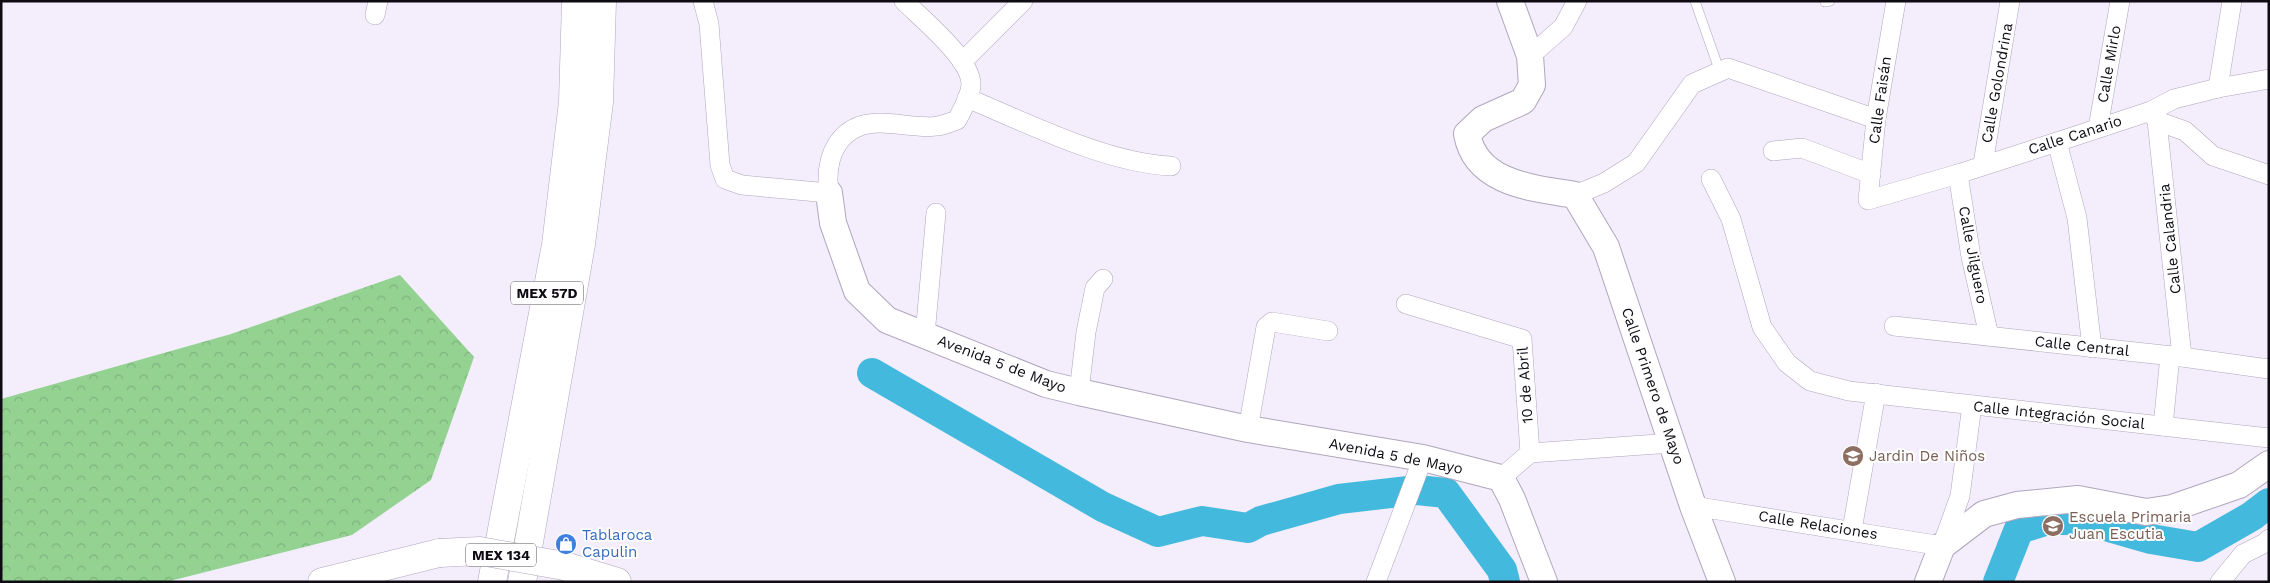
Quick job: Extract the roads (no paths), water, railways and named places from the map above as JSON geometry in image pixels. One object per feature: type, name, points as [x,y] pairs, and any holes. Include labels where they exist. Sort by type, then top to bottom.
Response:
[{"type":"highway","name":"MEX 57D","points":[[492,582],[556,244],[573,102],[576,1]]},
{"type":"highway","name":"MEX 57D","points":[[522,582],[581,244],[599,102],[602,1]]},
{"type":"highway","name":"MEX 134","points":[[322,582],[439,553],[480,551],[564,566],[617,582]]},
{"type":"street","points":[[703,1],[709,24],[720,165],[725,179],[742,186],[829,193]]},
{"type":"street","name":"Avenida 5 de Mayo","points":[[904,1],[962,62],[970,74],[971,86],[957,120],[938,126],[878,123],[848,130],[833,148],[827,180],[833,223],[857,290],[887,320],[1046,384],[1248,429],[1422,459],[1501,478]]},
{"type":"street","points":[[962,62],[1022,1]]},
{"type":"street","points":[[1510,1],[1530,56],[1532,84],[1523,101],[1483,119],[1467,134],[1470,148],[1478,162],[1495,175],[1532,188],[1575,195],[1604,183],[1636,163],[1692,84],[1728,68],[1876,119]]},
{"type":"street","points":[[1530,56],[1563,27],[1577,1]]},
{"type":"street","name":"Calle Faisán","points":[[1868,200],[1876,119],[1896,1]]},
{"type":"street","name":"Calle Golondrina","points":[[1983,164],[2010,1]]},
{"type":"street","name":"Calle Mirlo","points":[[2098,128],[2120,1]]},
{"type":"street","points":[[2218,88],[2232,1]]},
{"type":"street","name":"Calle Canario","points":[[1868,200],[1958,174],[1983,164],[2098,128],[2154,116],[2174,99],[2269,78]]},
{"type":"street","points":[[967,98],[1040,129],[1122,159],[1148,165],[1171,166]]},
{"type":"street","points":[[2154,116],[2185,131],[2213,156],[2269,175]]},
{"type":"street","name":"Calle Calandria","points":[[2154,116],[2176,357],[2163,426]]},
{"type":"street","points":[[2057,142],[2077,218],[2092,348]]},
{"type":"street","points":[[1773,151],[1802,148],[1871,174]]},
{"type":"street","name":"Calle Jilguero","points":[[1958,174],[1971,257],[1990,336]]},
{"type":"street","name":"Calle Integración Social","points":[[1711,179],[1731,219],[1762,327],[1787,363],[1810,381],[1848,391],[2269,438]]},
{"type":"street","name":"Calle Primero de Mayo","points":[[1575,195],[1606,247],[1693,506],[1722,582]]},
{"type":"street","points":[[924,335],[936,213]]},
{"type":"street","points":[[1079,392],[1086,332],[1095,288],[1103,279]]},
{"type":"street","name":"10 de Abril","points":[[1406,304],[1522,339],[1530,453]]},
{"type":"street","points":[[1248,429],[1266,327],[1272,322],[1328,331]]},
{"type":"street","name":"Calle Central","points":[[1894,326],[2269,369]]},
{"type":"street","points":[[1852,530],[1876,393]]},
{"type":"street","points":[[1928,582],[1960,496],[1972,405]]},
{"type":"street","points":[[1544,582],[1512,498],[1501,478],[1530,453],[1672,443]]},
{"type":"street","points":[[1376,582],[1400,524],[1422,459]]},
{"type":"street","points":[[1942,546],[1984,514],[2017,505],[2078,499],[2146,512],[2172,508],[2239,485],[2269,464]]},
{"type":"street","name":"Calle Relaciones","points":[[1693,506],[1852,530],[1942,546]]},
{"type":"street","points":[[2220,582],[2243,554],[2269,539]]},
{"type":"lane","points":[[1695,1],[1720,72]]},
{"type":"waterway","points":[[872,373],[1103,507],[1158,532],[1202,521],[1248,528],[1261,521],[1339,499],[1417,490],[1446,493],[1502,570],[1505,582]]},
{"type":"waterway","points":[[1998,582],[2019,529],[2048,520],[2085,520],[2151,539],[2198,547],[2252,516],[2269,503]]},
{"type":"place","name":"Jardin De Niños","points":[[1853,456]]},
{"type":"place","name":"Escuela Primaria Juan Escutia","points":[[2053,526]]},
{"type":"place","name":"Tablaroca Capulin","points":[[566,544]]}]
